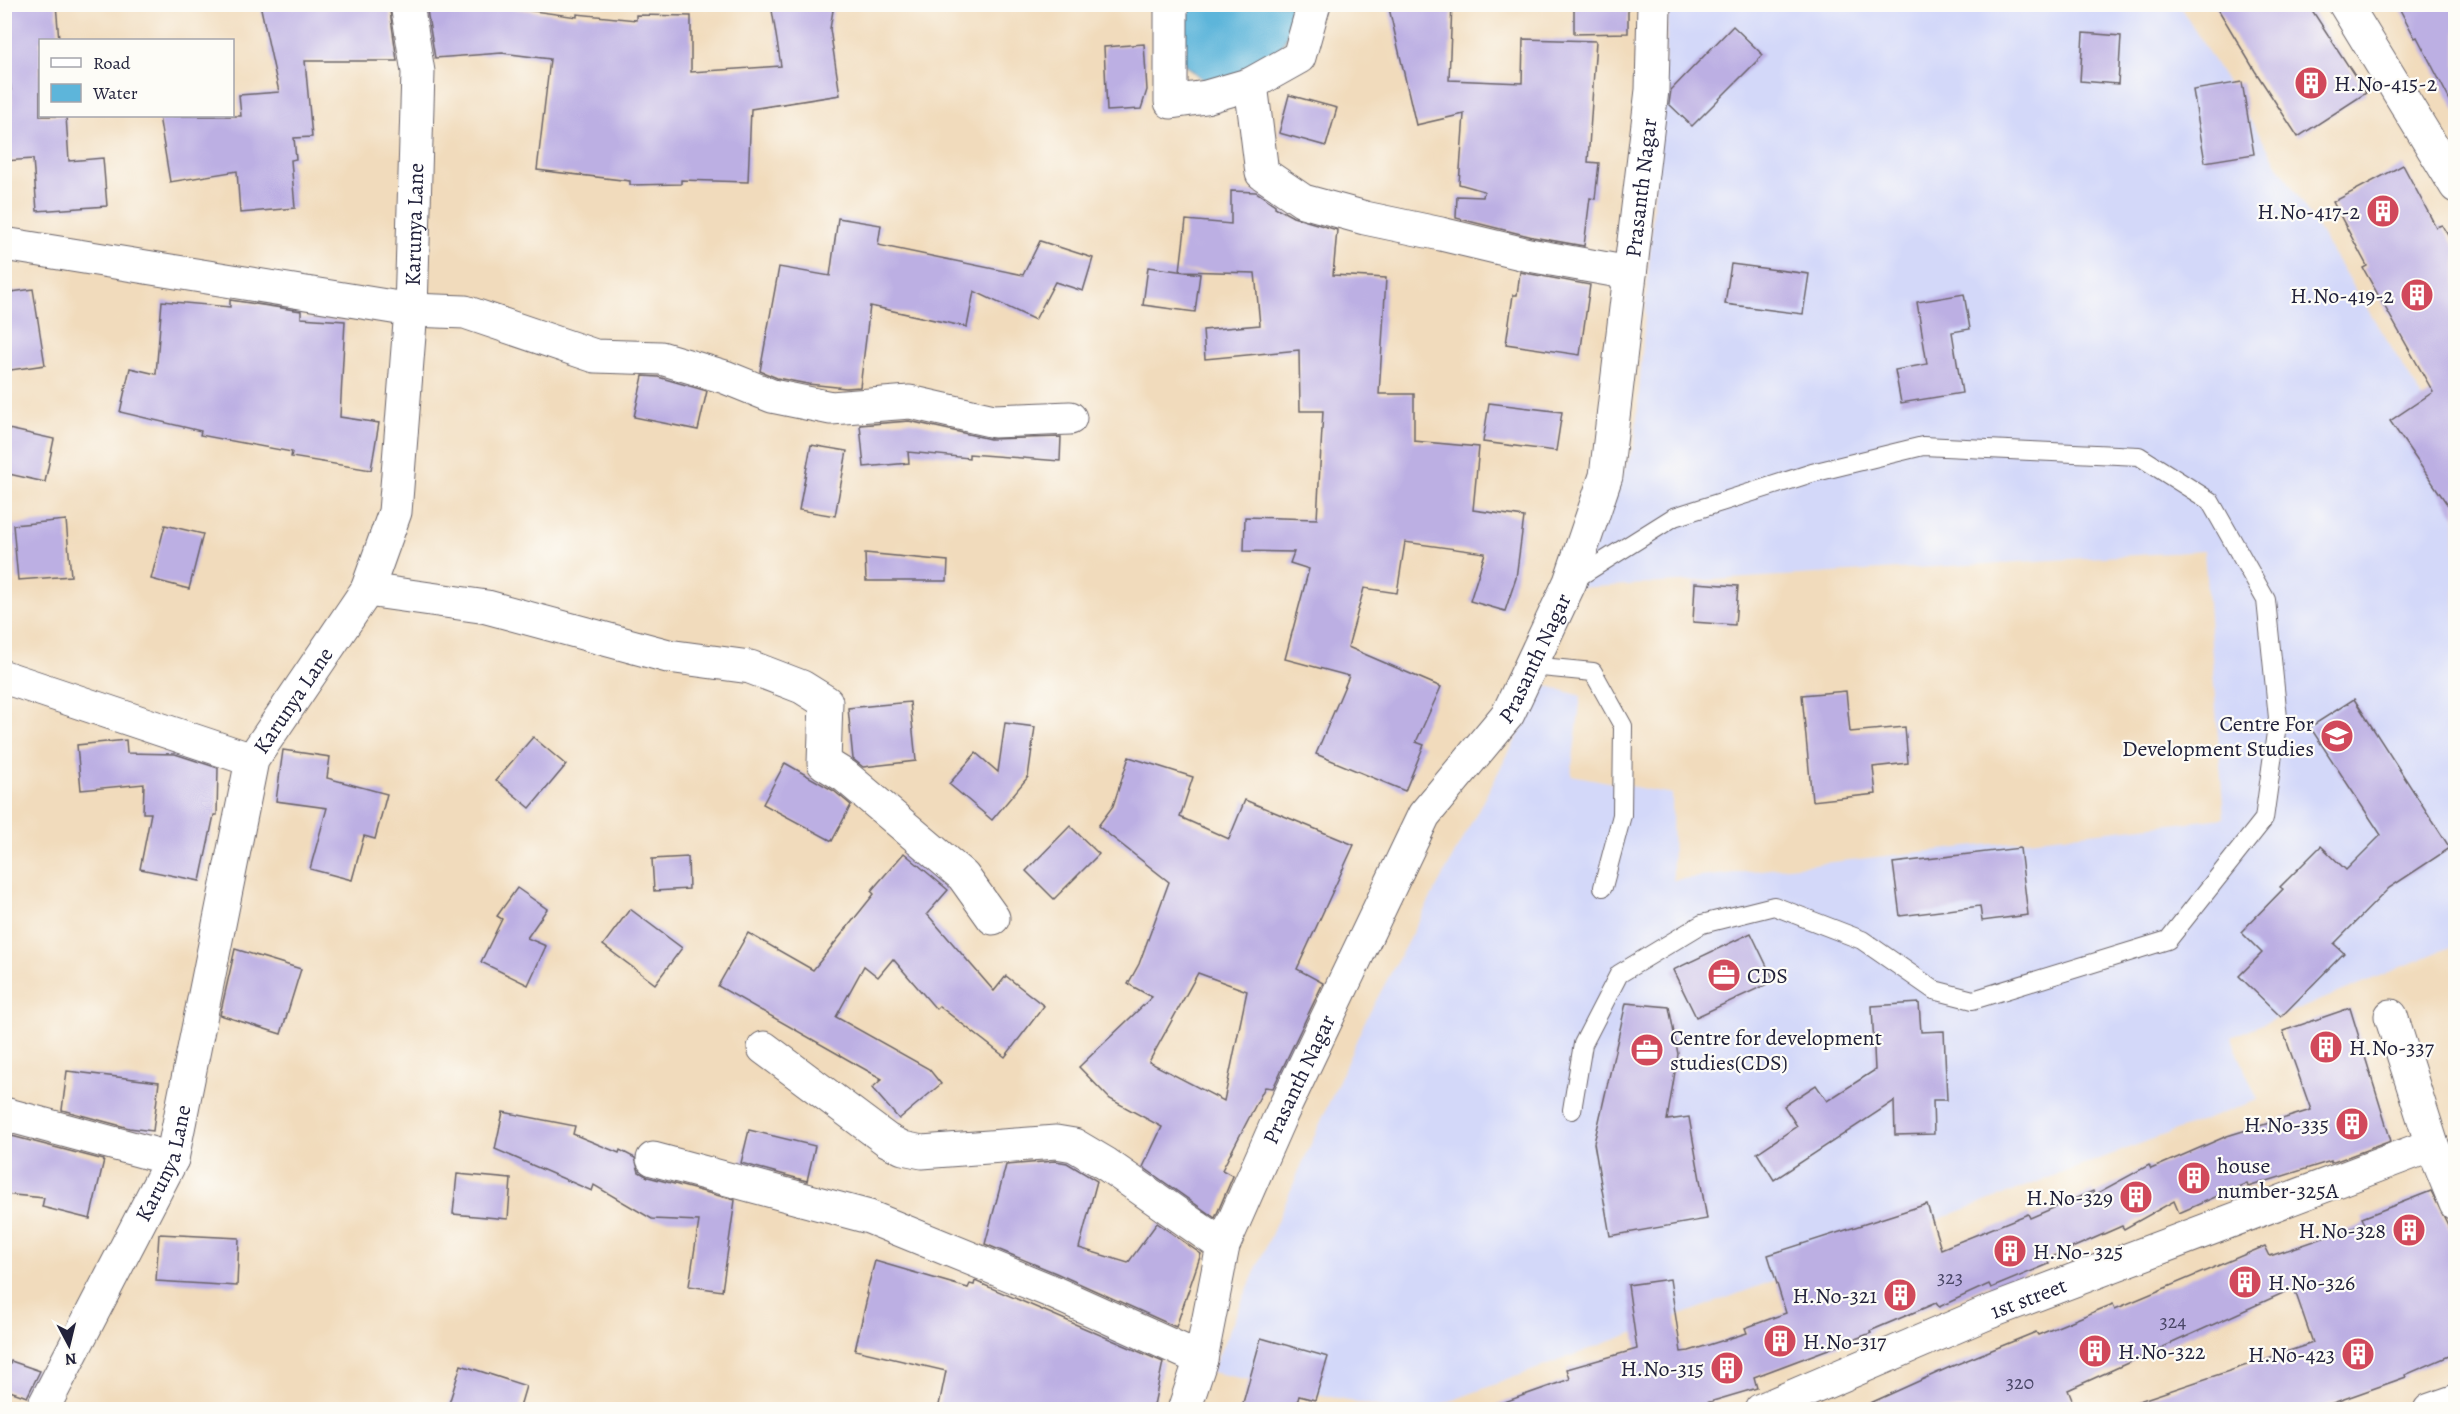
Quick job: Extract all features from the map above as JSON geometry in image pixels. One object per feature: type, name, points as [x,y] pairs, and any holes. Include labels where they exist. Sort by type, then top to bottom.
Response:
[{"type":"street","name":"Karunya Lane","points":[[42,1410],[172,1158],[252,760],[367,590],[395,512],[411,310],[418,72],[407,4]]},
{"type":"street","points":[[1171,4],[1171,102],[1206,97],[1251,84],[1299,57],[1314,4]]},
{"type":"street","name":"Prasanth Nagar","points":[[1184,1410],[1202,1359],[1223,1246],[1329,1010],[1424,815],[1508,714],[1570,582],[1606,476],[1652,90],[1654,4]]},
{"type":"street","points":[[2344,4],[2456,186]]},
{"type":"street","points":[[1251,84],[1262,173],[1303,201],[1365,218],[1529,255],[1630,273]]},
{"type":"street","points":[[4,244],[411,310],[465,312],[595,356],[661,358],[724,377],[772,396],[831,408],[910,402],[994,421],[1070,418]]},
{"type":"street","points":[[367,590],[487,607],[668,656],[750,667],[802,687],[826,702],[824,763],[845,776],[963,876],[993,918]]},
{"type":"street","points":[[4,677],[252,760]]},
{"type":"street","points":[[2391,1016],[2432,1145],[2456,1204]]},
{"type":"street","points":[[764,1048],[894,1144],[922,1152],[1056,1142],[1074,1145],[1106,1164],[1223,1246]]},
{"type":"street","points":[[4,1114],[172,1158]]},
{"type":"street","name":"1st street","points":[[1761,1410],[1987,1313],[2432,1145]]},
{"type":"street","points":[[653,1159],[869,1217],[1048,1290],[1202,1359]]},
{"type":"street","points":[[2430,1410],[2456,1401]]},
{"type":"lane","points":[[1570,582],[1674,517],[1812,473],[1923,446],[2139,456],[2210,501],[2266,600],[2278,718],[2264,819],[2168,940],[1973,1000],[1934,990],[1862,940],[1774,906],[1702,924],[1619,974],[1582,1044],[1572,1110]]},
{"type":"lane","points":[[1531,666],[1593,672],[1623,726],[1622,815],[1603,887]]},
{"type":"shaded area","name":"Centre For Development Studies","points":[[1669,5],[2179,5],[2455,450],[2455,945],[2231,1037],[2258,1100],[1429,1409],[1391,1409],[1211,1372],[1364,1023],[1545,685],[1581,696],[1571,775],[1672,794],[1673,880],[2224,818],[2204,551],[1577,588],[1635,443]]},
{"type":"water","points":[[1300,4],[1271,71],[1206,82],[1171,53],[1165,5]]},
{"type":"building","points":[[4,4],[56,4],[59,39],[39,39],[39,117],[66,117],[69,161],[103,158],[107,206],[37,211],[33,159],[4,161],[4,106],[12,105]]},
{"type":"building","points":[[260,4],[389,4],[397,61],[305,61],[312,137],[294,138],[296,159],[291,160],[295,208],[240,213],[237,171],[170,182],[159,117],[241,116],[239,95],[279,92]]},
{"type":"building","points":[[426,4],[482,4],[577,17],[577,14],[636,20],[636,15],[691,16],[691,72],[781,66],[771,4],[834,4],[830,29],[840,95],[751,109],[748,182],[681,180],[681,184],[630,185],[630,181],[537,170],[550,59],[502,53],[435,58]]},
{"type":"building","points":[[1388,4],[1452,4],[1449,80],[1522,83],[1523,39],[1596,41],[1588,162],[1599,163],[1595,199],[1590,198],[1584,246],[1533,237],[1456,218],[1457,196],[1483,197],[1484,191],[1459,184],[1464,114],[1416,125]]},
{"type":"building","points":[[1574,4],[1628,4],[1628,33],[1574,34]]},
{"type":"building","points":[[2215,4],[2308,4],[2366,93],[2298,137]]},
{"type":"building","points":[[2397,4],[2456,4],[2456,112],[2417,37],[2415,38]]},
{"type":"building","points":[[1733,26],[1763,55],[1692,126],[1669,104],[1671,90]]},
{"type":"building","points":[[2083,33],[2121,36],[2118,84],[2080,81]]},
{"type":"building","points":[[1144,44],[1147,90],[1141,109],[1107,111],[1104,47]]},
{"type":"building","points":[[2242,82],[2254,154],[2205,162],[2193,90]]},
{"type":"building","points":[[1289,95],[1337,108],[1326,146],[1279,133]]},
{"type":"building","points":[[2403,165],[2436,227],[2442,225],[2456,249],[2456,517],[2390,421],[2433,392],[2363,268],[2367,266],[2333,202]]},
{"type":"building","points":[[1231,191],[1256,192],[1293,217],[1337,230],[1333,275],[1386,278],[1379,394],[1414,394],[1414,441],[1479,447],[1473,510],[1524,517],[1516,578],[1505,611],[1470,601],[1485,553],[1405,542],[1397,593],[1364,588],[1348,647],[1441,687],[1416,742],[1424,745],[1405,791],[1316,754],[1349,676],[1285,659],[1309,569],[1290,563],[1294,552],[1244,551],[1245,517],[1317,519],[1323,411],[1300,411],[1299,350],[1205,359],[1203,330],[1260,325],[1255,273],[1180,271],[1186,220],[1231,224]]},
{"type":"building","points":[[838,218],[881,225],[878,245],[1023,275],[1040,241],[1093,258],[1083,291],[1055,282],[1035,320],[974,291],[967,327],[870,306],[860,387],[846,388],[808,384],[777,378],[760,371],[779,267],[830,276]]},
{"type":"building","points":[[1731,264],[1809,274],[1803,314],[1725,304]]},
{"type":"building","points":[[1148,267],[1200,274],[1195,312],[1143,305]]},
{"type":"building","points":[[1520,272],[1590,285],[1580,355],[1506,344],[1513,295],[1517,295]]},
{"type":"building","points":[[33,289],[45,365],[4,371],[4,293]]},
{"type":"building","points":[[1964,294],[1970,329],[1952,332],[1962,393],[1901,403],[1895,370],[1927,364],[1917,302]]},
{"type":"building","points":[[230,300],[301,311],[301,318],[345,321],[340,417],[379,423],[371,470],[291,457],[292,452],[200,435],[201,431],[120,412],[130,368],[156,374],[162,301],[230,307]]},
{"type":"building","points":[[643,376],[658,377],[707,391],[698,430],[634,417]]},
{"type":"building","points":[[1489,403],[1562,412],[1556,451],[1483,442]]},
{"type":"building","points":[[909,421],[990,439],[1061,437],[1060,461],[969,454],[969,458],[908,452],[909,463],[864,467],[860,425]]},
{"type":"building","points":[[4,428],[54,439],[45,482],[4,473]]},
{"type":"building","points":[[811,445],[847,451],[835,516],[799,510]]},
{"type":"building","points":[[66,520],[71,576],[18,580],[13,525]]},
{"type":"building","points":[[165,525],[203,534],[189,589],[151,579]]},
{"type":"building","points":[[865,553],[948,561],[947,581],[866,581]]},
{"type":"building","points":[[1695,583],[1738,586],[1735,625],[1693,622]]},
{"type":"building","points":[[1846,691],[1850,732],[1905,727],[1908,763],[1873,767],[1876,794],[1812,801],[1802,695]]},
{"type":"building","points":[[2354,699],[2450,848],[2389,888],[2334,944],[2344,953],[2281,1017],[2239,976],[2262,953],[2241,932],[2283,889],[2280,887],[2321,846],[2346,870],[2381,835],[2310,727]]},
{"type":"building","points":[[910,702],[916,761],[863,767],[853,759],[848,708]]},
{"type":"building","points":[[1005,723],[1035,727],[1028,777],[992,820],[949,784],[976,753],[998,772]]},
{"type":"building","points":[[533,737],[566,765],[530,808],[496,780]]},
{"type":"building","points":[[126,740],[127,753],[175,754],[218,768],[217,815],[214,815],[200,881],[140,869],[151,813],[143,813],[144,784],[81,790],[77,745]]},
{"type":"building","points":[[283,750],[330,757],[327,778],[387,794],[375,839],[364,836],[352,880],[310,869],[327,808],[276,801]]},
{"type":"building","points":[[1129,757],[1193,777],[1180,817],[1229,839],[1245,800],[1354,845],[1297,969],[1323,983],[1273,1088],[1265,1087],[1222,1170],[1233,1176],[1215,1218],[1143,1167],[1162,1127],[1110,1099],[1079,1067],[1152,997],[1128,984],[1139,964],[1169,882],[1098,826],[1113,806]],"holes":[[[1198,973],[1247,991],[1224,1101],[1149,1062]]]},
{"type":"building","points":[[785,763],[834,791],[851,805],[832,841],[763,804]]},
{"type":"building","points":[[1070,826],[1099,854],[1054,899],[1026,871]]},
{"type":"building","points":[[2020,848],[2028,915],[1982,921],[1980,906],[1900,916],[1893,863]]},
{"type":"building","points":[[904,853],[948,890],[927,914],[994,991],[1006,976],[1044,1006],[1005,1057],[939,1006],[936,1009],[893,959],[878,977],[864,966],[836,1017],[929,1069],[941,1084],[899,1119],[872,1088],[882,1079],[718,986],[748,933],[813,970],[874,894],[871,891]]},
{"type":"building","points":[[688,857],[689,889],[654,891],[652,859]]},
{"type":"building","points":[[517,888],[547,909],[527,938],[546,946],[528,985],[481,962],[502,919],[497,916]]},
{"type":"building","points":[[630,909],[682,948],[655,984],[603,945]]},
{"type":"building","name":"CDS","points":[[1751,933],[1774,981],[1696,1017],[1673,970]]},
{"type":"building","points":[[235,949],[301,969],[281,1034],[220,1015]]},
{"type":"building","points":[[1626,1003],[1669,1007],[1678,1054],[1667,1120],[1689,1117],[1707,1219],[1610,1236],[1594,1143]]},
{"type":"building","points":[[1919,1003],[1921,1032],[1944,1031],[1947,1100],[1933,1100],[1934,1134],[1895,1135],[1894,1101],[1774,1180],[1757,1153],[1797,1126],[1784,1106],[1816,1085],[1827,1101],[1875,1070],[1872,1006]]},
{"type":"building","points":[[2350,1008],[2391,1141],[2331,1163],[2331,1161],[2248,1187],[2247,1183],[2179,1213],[2174,1201],[2124,1229],[2122,1226],[2047,1259],[2049,1264],[1991,1288],[1989,1284],[1939,1307],[1936,1303],[1870,1331],[1871,1333],[1754,1377],[1757,1388],[1706,1403],[1708,1410],[1496,1410],[1496,1405],[1570,1379],[1567,1369],[1637,1349],[1628,1285],[1670,1279],[1681,1352],[1689,1351],[1747,1333],[1745,1328],[1786,1313],[1768,1255],[1927,1204],[1941,1249],[2028,1214],[2030,1218],[2093,1191],[2094,1195],[2149,1165],[2151,1169],[2227,1136],[2311,1110],[2283,1031]]},
{"type":"building","points":[[67,1071],[159,1082],[153,1131],[129,1128],[62,1110]]},
{"type":"building","points":[[503,1112],[575,1126],[573,1134],[619,1153],[620,1150],[635,1158],[639,1172],[648,1177],[735,1200],[722,1291],[689,1286],[699,1221],[652,1219],[594,1185],[592,1191],[495,1149]]},
{"type":"building","points":[[749,1130],[815,1146],[807,1181],[741,1163]]},
{"type":"building","points":[[4,1134],[104,1160],[90,1219],[42,1207],[44,1198],[4,1194]]},
{"type":"building","points":[[1055,1161],[1067,1163],[1097,1181],[1079,1248],[1128,1263],[1157,1223],[1201,1254],[1176,1327],[985,1244],[1006,1165]]},
{"type":"building","points":[[457,1174],[511,1179],[508,1219],[453,1214]]},
{"type":"building","points":[[2431,1191],[2456,1241],[2456,1353],[2405,1375],[2406,1377],[2313,1410],[2131,1410],[2130,1404],[2313,1343],[2294,1288],[2068,1390],[2076,1410],[1855,1410],[1950,1367],[2036,1332],[2038,1335],[2113,1304],[2115,1309],[2265,1246],[2270,1256],[2365,1224],[2362,1218]]},
{"type":"building","points":[[159,1234],[239,1238],[237,1286],[156,1281]]},
{"type":"building","points":[[875,1261],[968,1288],[970,1284],[974,1285],[975,1281],[1163,1362],[1153,1410],[938,1410],[946,1371],[855,1350]]},
{"type":"building","points":[[1261,1338],[1328,1357],[1315,1400],[1299,1396],[1295,1410],[1241,1410]]},
{"type":"building","points":[[11,1361],[40,1371],[27,1397],[4,1389],[4,1380]]},
{"type":"building","points":[[461,1365],[526,1386],[519,1410],[447,1410]]},
{"type":"place","name":"H.No-415-2","points":[[2311,83]]},
{"type":"place","name":"H.No-417-2","points":[[2383,211]]},
{"type":"place","name":"H.No-419-2","points":[[2417,295]]},
{"type":"place","name":"Centre For Development Studies","points":[[2337,736]]},
{"type":"place","name":"CDS","points":[[1724,975]]},
{"type":"place","name":"H.No-337","points":[[2326,1047]]},
{"type":"place","name":"Centre for development studies(CDS)","points":[[1647,1050]]},
{"type":"place","name":"H.No-335","points":[[2352,1124]]},
{"type":"place","name":"house number-325A","points":[[2194,1178]]},
{"type":"place","name":"H.No-329","points":[[2136,1197]]},
{"type":"place","name":"H.No-328","points":[[2409,1230]]},
{"type":"place","name":"H.No- 325","points":[[2010,1251]]},
{"type":"place","name":"H.No-326","points":[[2245,1282]]},
{"type":"place","name":"H.No-321","points":[[1900,1295]]},
{"type":"place","name":"H.No-317","points":[[1780,1341]]},
{"type":"place","name":"H.No-322","points":[[2095,1351]]},
{"type":"place","name":"H.No-423","points":[[2358,1354]]},
{"type":"place","name":"H.No-315","points":[[1727,1368]]}]
